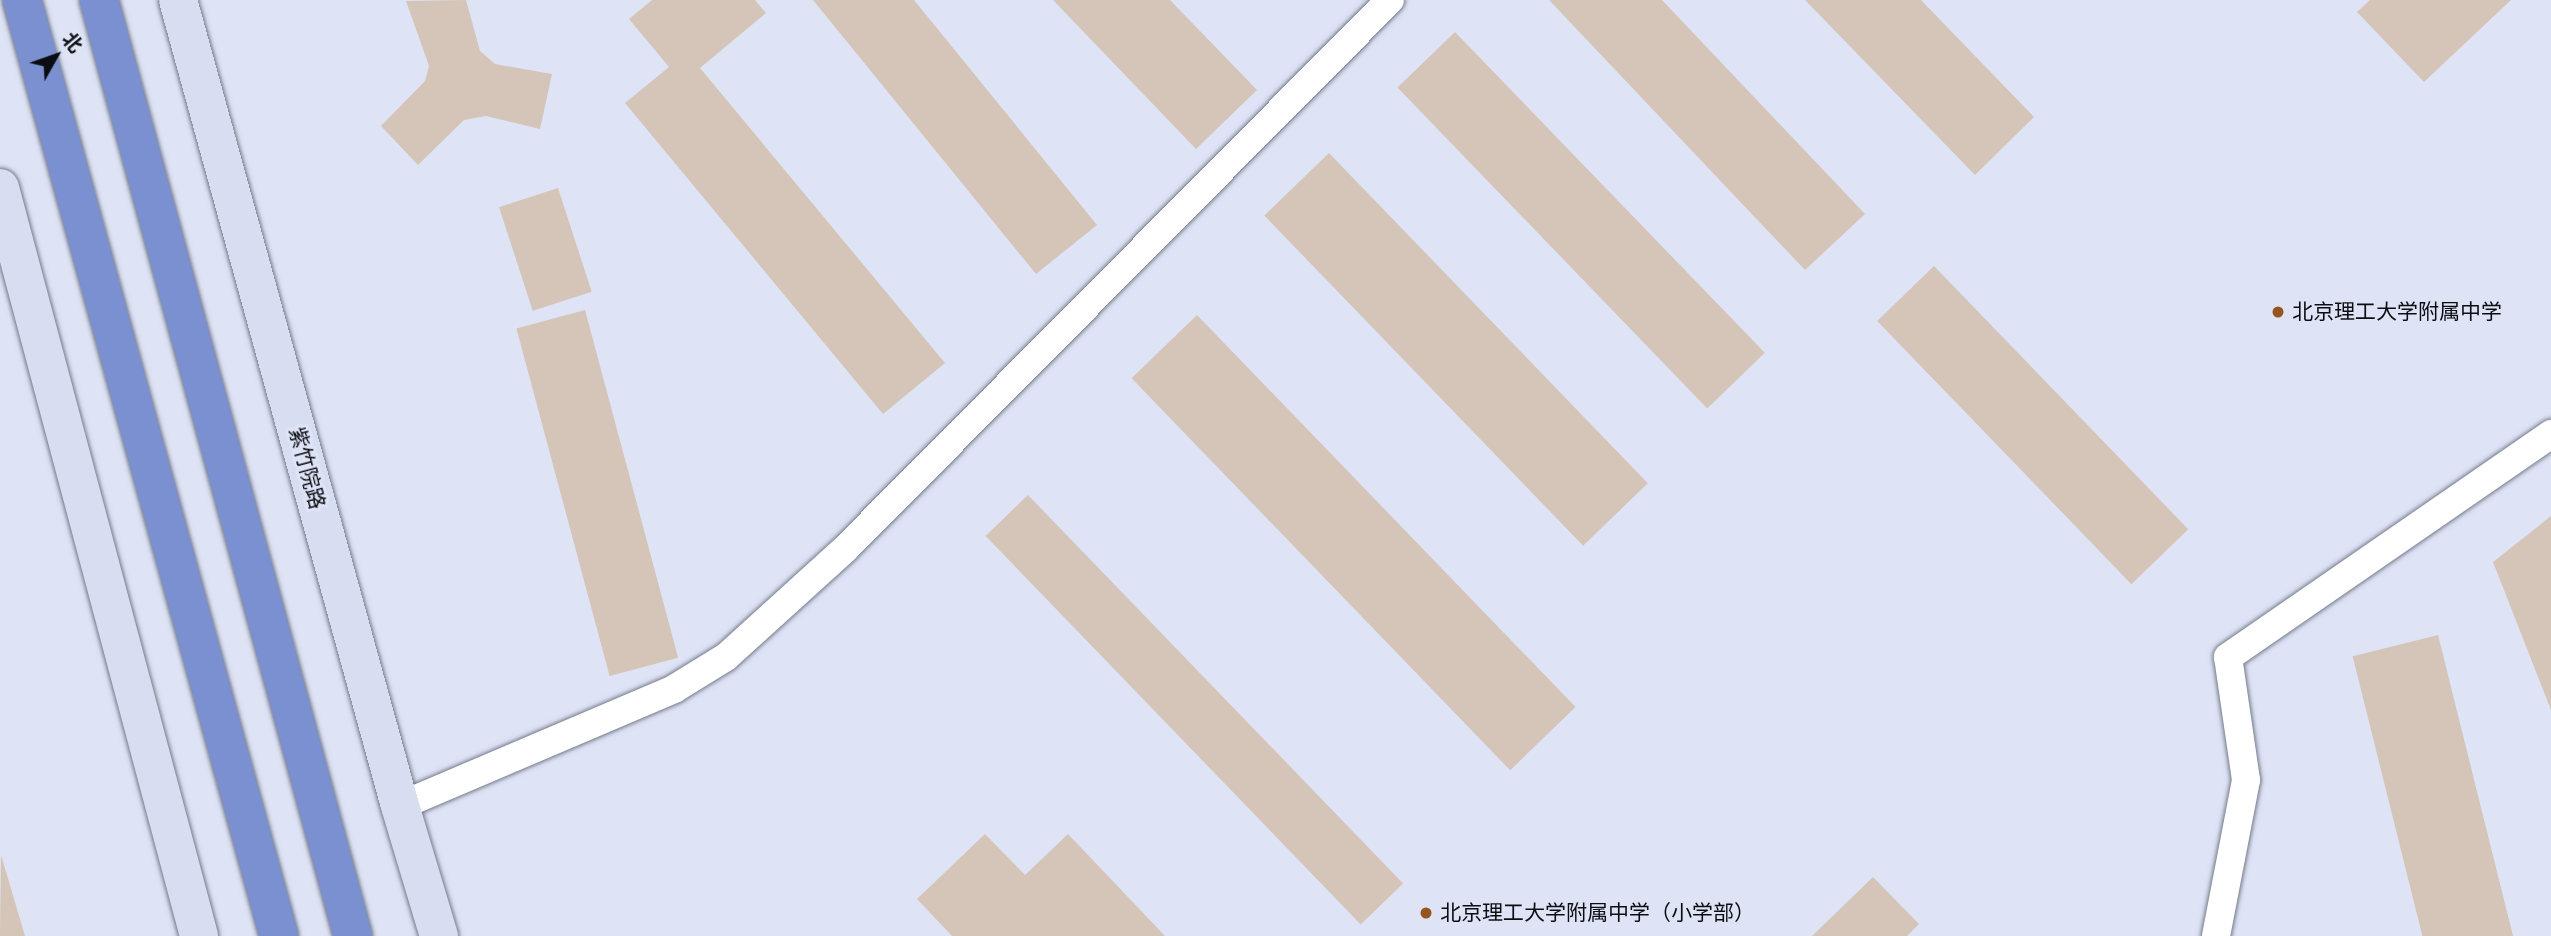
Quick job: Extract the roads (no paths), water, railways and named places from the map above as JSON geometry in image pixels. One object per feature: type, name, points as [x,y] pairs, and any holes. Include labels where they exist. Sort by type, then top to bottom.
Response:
[{"type":"highway","points":[[22,0],[279,936]]},
{"type":"highway","points":[[99,0],[353,936]]},
{"type":"street","name":"紫竹院路","points":[[178,0],[400,806],[439,936]]},
{"type":"street","points":[[400,806],[674,689],[726,657],[846,548],[1390,0]]},
{"type":"street","points":[[0,188],[199,936]]},
{"type":"street","points":[[2216,936],[2246,780],[2228,657],[2551,434]]},
{"type":"place","name":"北京理工大学附属中学","points":[[2278,312]]},
{"type":"place","name":"北京理工大学附属中学（小学部）","points":[[1426,913]]}]
